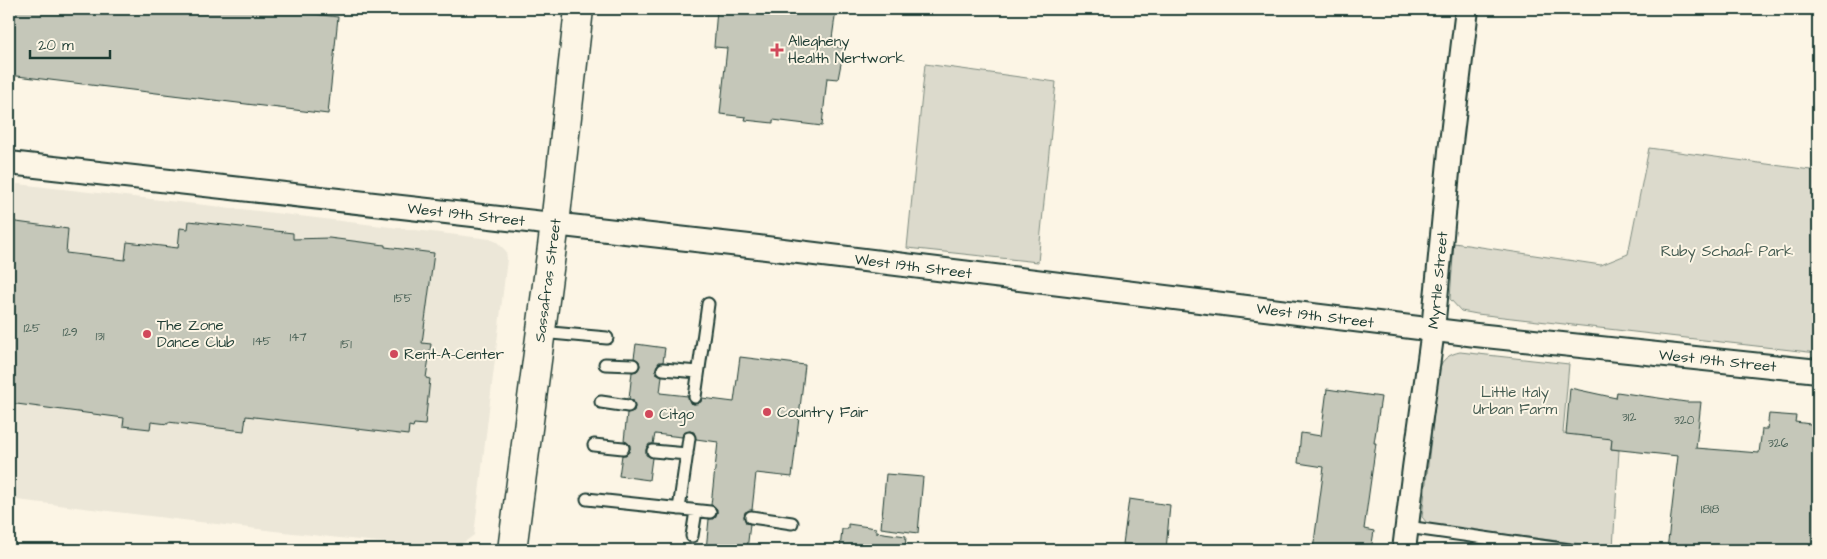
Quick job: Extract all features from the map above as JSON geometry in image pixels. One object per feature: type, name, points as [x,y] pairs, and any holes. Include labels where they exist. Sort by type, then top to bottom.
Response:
[{"type":"street","name":"Sassafras Street","points":[[512,550],[555,224],[579,9]]},
{"type":"street","name":"Myrtle Street","points":[[1404,550],[1433,330],[1450,152],[1467,9]]},
{"type":"street","name":"West 19th Street","points":[[9,163],[758,246],[1433,330],[1818,371]]},
{"type":"lane","points":[[695,397],[708,304]]},
{"type":"lane","points":[[540,332],[607,338]]},
{"type":"lane","points":[[605,364],[633,365]]},
{"type":"lane","points":[[663,369],[698,372]]},
{"type":"lane","points":[[601,402],[628,406]]},
{"type":"lane","points":[[679,509],[689,438]]},
{"type":"lane","points":[[594,445],[623,448]]},
{"type":"lane","points":[[652,451],[687,454]]},
{"type":"lane","points":[[587,499],[710,512]]},
{"type":"lane","points":[[692,536],[696,510]]},
{"type":"lane","points":[[751,517],[792,523]]},
{"type":"lane","points":[[1407,527],[1569,550]]},
{"type":"shaded area","points":[[9,183],[490,239],[497,242],[506,251],[507,259],[474,535],[462,544],[444,549],[274,531],[9,499]]},
{"type":"green space","points":[[925,64],[1056,82],[1038,262],[907,248]]},
{"type":"green space","name":"Ruby Schaaf Park","points":[[1649,148],[1818,171],[1817,353],[1477,314],[1461,311],[1450,299],[1454,243],[1601,265],[1628,254]]},
{"type":"green space","name":"Little Italy Urban Farm","points":[[1460,352],[1569,364],[1563,433],[1612,438],[1611,449],[1619,450],[1613,548],[1433,525],[1427,523],[1422,517],[1439,369],[1442,362],[1453,354]]},
{"type":"building","points":[[9,9],[273,9],[338,17],[328,114],[9,75]]},
{"type":"building","points":[[717,9],[836,9],[831,46],[844,48],[838,79],[827,78],[822,126],[773,120],[773,123],[745,120],[746,117],[720,114],[727,48],[714,47]]},
{"type":"building","points":[[9,221],[68,229],[66,253],[125,260],[127,242],[178,248],[180,228],[188,229],[189,221],[293,233],[293,239],[329,238],[434,253],[422,343],[431,344],[426,378],[430,379],[425,425],[414,424],[413,427],[409,426],[408,435],[246,416],[244,431],[168,422],[168,424],[151,422],[150,429],[123,426],[124,418],[9,403]]},
{"type":"building","points":[[636,344],[665,348],[663,362],[659,362],[656,368],[656,373],[662,376],[660,393],[688,396],[690,403],[694,404],[701,402],[702,398],[734,402],[740,357],[805,365],[792,477],[756,473],[752,510],[745,512],[744,516],[746,523],[750,524],[747,550],[706,550],[709,519],[713,519],[717,513],[717,509],[711,505],[718,442],[696,439],[694,432],[690,431],[683,433],[682,437],[655,434],[653,444],[649,444],[646,450],[646,455],[652,458],[649,480],[619,476],[622,455],[626,455],[630,449],[630,445],[624,441],[627,413],[634,411],[635,407],[633,400],[629,399],[632,372],[637,371],[640,366],[639,361],[634,358]]},
{"type":"building","points":[[1570,388],[1616,398],[1617,392],[1686,402],[1701,402],[1696,448],[1759,453],[1762,429],[1767,429],[1769,414],[1796,416],[1795,422],[1818,425],[1818,550],[1667,550],[1678,456],[1611,449],[1612,439],[1566,434]]},
{"type":"building","points":[[1327,389],[1381,397],[1364,529],[1374,531],[1371,550],[1313,550],[1324,467],[1298,463],[1301,433],[1321,436]]},
{"type":"building","points":[[886,474],[923,477],[918,533],[881,528]]},
{"type":"building","points":[[1129,499],[1170,505],[1166,550],[1137,550],[1137,545],[1123,544]]},
{"type":"building","points":[[848,524],[876,528],[876,532],[906,536],[905,550],[840,550],[842,529],[848,529]]},
{"type":"place","name":"Allegheny Health Nertwork","points":[[777,50]]},
{"type":"place","name":"The Zone Dance Club","points":[[147,334]]},
{"type":"place","name":"Rent-A-Center","points":[[394,354]]},
{"type":"place","name":"Country Fair","points":[[767,412]]},
{"type":"place","name":"Citgo","points":[[649,414]]}]
